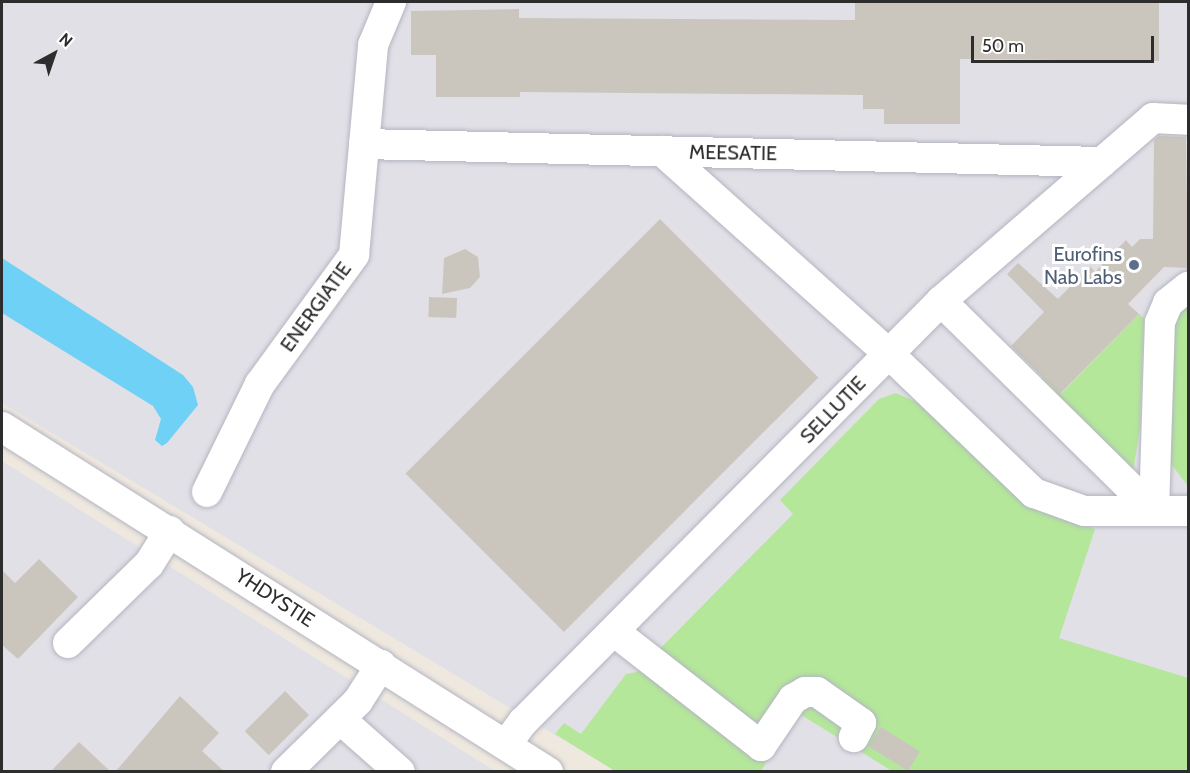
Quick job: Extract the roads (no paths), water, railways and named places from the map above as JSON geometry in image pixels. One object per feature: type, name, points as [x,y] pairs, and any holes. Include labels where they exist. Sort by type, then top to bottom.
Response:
[{"type":"lane","name":"ENERGIATIE","points":[[207,492],[260,384],[354,255],[373,45],[392,2]]},
{"type":"lane","name":"SELLUTIE","points":[[506,745],[523,722],[616,633],[941,301],[1153,118],[1188,120]]},
{"type":"lane","name":"MEESATIE","points":[[364,144],[1102,162]]},
{"type":"lane","points":[[662,151],[888,353],[1034,493],[1084,511],[1188,511]]},
{"type":"lane","points":[[1154,511],[1160,322],[1168,303],[1188,287]]},
{"type":"lane","points":[[941,301],[1154,511]]},
{"type":"lane","name":"YHDYSTIE","points":[[2,427],[381,665],[506,745],[535,768]]},
{"type":"lane","points":[[68,643],[148,564],[170,531]]},
{"type":"lane","points":[[616,633],[761,746],[793,699],[805,692],[817,692],[861,723],[854,737]]},
{"type":"lane","points":[[286,771],[358,701],[381,665]]},
{"type":"lane","points":[[340,719],[400,771]]},
{"type":"water","points":[[2,258],[183,375],[193,387],[198,405],[167,443],[162,446],[155,440],[161,419],[153,406],[2,313]]},
{"type":"place","name":"Eurofins Nab Labs","points":[[1134,265]]}]
